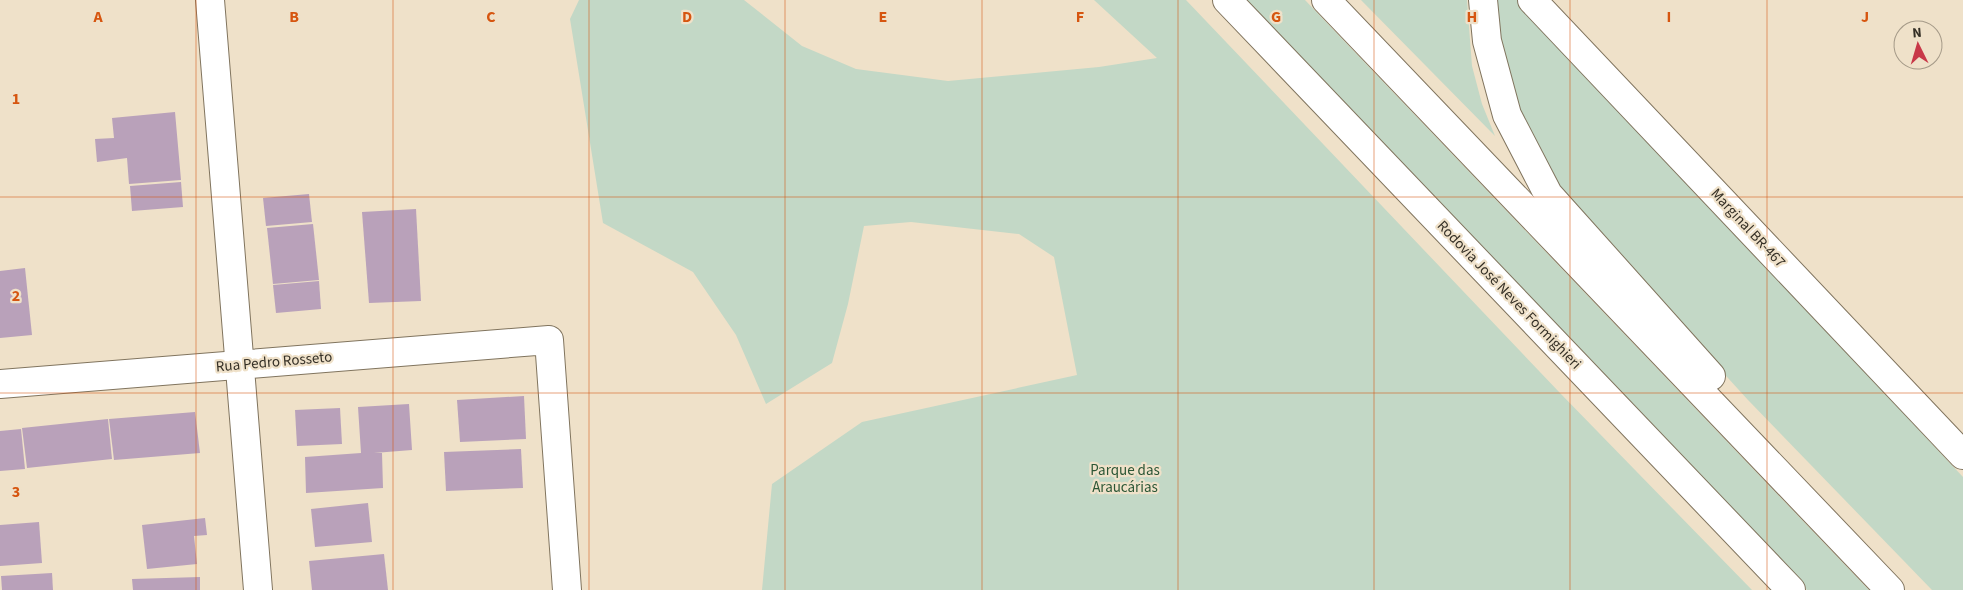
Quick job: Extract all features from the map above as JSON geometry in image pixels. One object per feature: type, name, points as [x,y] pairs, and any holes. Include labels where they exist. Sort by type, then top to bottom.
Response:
[{"type":"main road","points":[[210,0],[258,590]]},
{"type":"main road","name":"Rodovia José Neves Formighieri","points":[[1226,0],[1791,590]]},
{"type":"main road","points":[[1326,0],[1883,583]]},
{"type":"main road","points":[[1483,0],[1487,41],[1507,115],[1548,194],[1772,443],[1883,583]]},
{"type":"main road","name":"Marginal BR-467","points":[[1532,0],[1963,455]]},
{"type":"main road","name":"Rua Pedro Rosseto","points":[[0,384],[549,340],[567,590]]},
{"type":"green space","name":"Parque das Araucárias","points":[[579,0],[744,0],[802,46],[856,69],[948,81],[1099,67],[1157,58],[1094,0],[1186,0],[1560,393],[1752,590],[762,590],[772,484],[862,422],[1077,375],[1054,257],[1019,234],[911,222],[864,226],[848,304],[832,363],[766,404],[736,335],[693,272],[603,223],[570,19]]},
{"type":"green space","points":[[1247,0],[1305,0],[1869,590],[1807,590]]},
{"type":"green space","points":[[1361,0],[1467,0],[1472,66],[1482,104],[1495,136]]},
{"type":"green space","points":[[1494,0],[1517,0],[1963,477],[1963,590],[1932,590],[1748,400],[1556,189],[1523,123],[1496,31]]},
{"type":"building","points":[[175,112],[181,180],[129,184],[127,158],[97,162],[95,139],[114,138],[112,118]]},
{"type":"building","points":[[181,182],[183,207],[132,211],[130,186]]},
{"type":"building","points":[[309,194],[312,222],[266,226],[263,198]]},
{"type":"building","points":[[416,209],[421,301],[369,303],[362,212]]},
{"type":"building","points":[[313,224],[319,280],[273,284],[267,228]]},
{"type":"building","points":[[25,268],[32,335],[0,338],[0,271]]},
{"type":"building","points":[[319,281],[321,309],[276,313],[273,285]]},
{"type":"building","points":[[524,396],[526,439],[460,442],[457,400]]},
{"type":"building","points":[[409,404],[412,450],[374,453],[382,453],[383,488],[306,493],[305,457],[361,453],[358,407]]},
{"type":"building","points":[[340,408],[342,444],[297,446],[295,410]]},
{"type":"building","points":[[195,412],[200,453],[114,460],[109,419]]},
{"type":"building","points":[[108,419],[112,459],[27,468],[22,428]]},
{"type":"building","points":[[21,429],[25,469],[0,471],[0,431]]},
{"type":"building","points":[[521,449],[523,488],[446,491],[444,452]]},
{"type":"building","points":[[368,503],[372,542],[315,547],[311,509]]},
{"type":"building","points":[[205,518],[207,535],[194,536],[197,564],[147,569],[142,525]]},
{"type":"building","points":[[39,522],[42,563],[0,566],[0,525]]},
{"type":"building","points":[[384,554],[388,590],[312,590],[309,561]]},
{"type":"building","points":[[52,573],[53,590],[2,590],[1,576]]},
{"type":"building","points":[[200,577],[200,590],[133,590],[132,579]]}]
